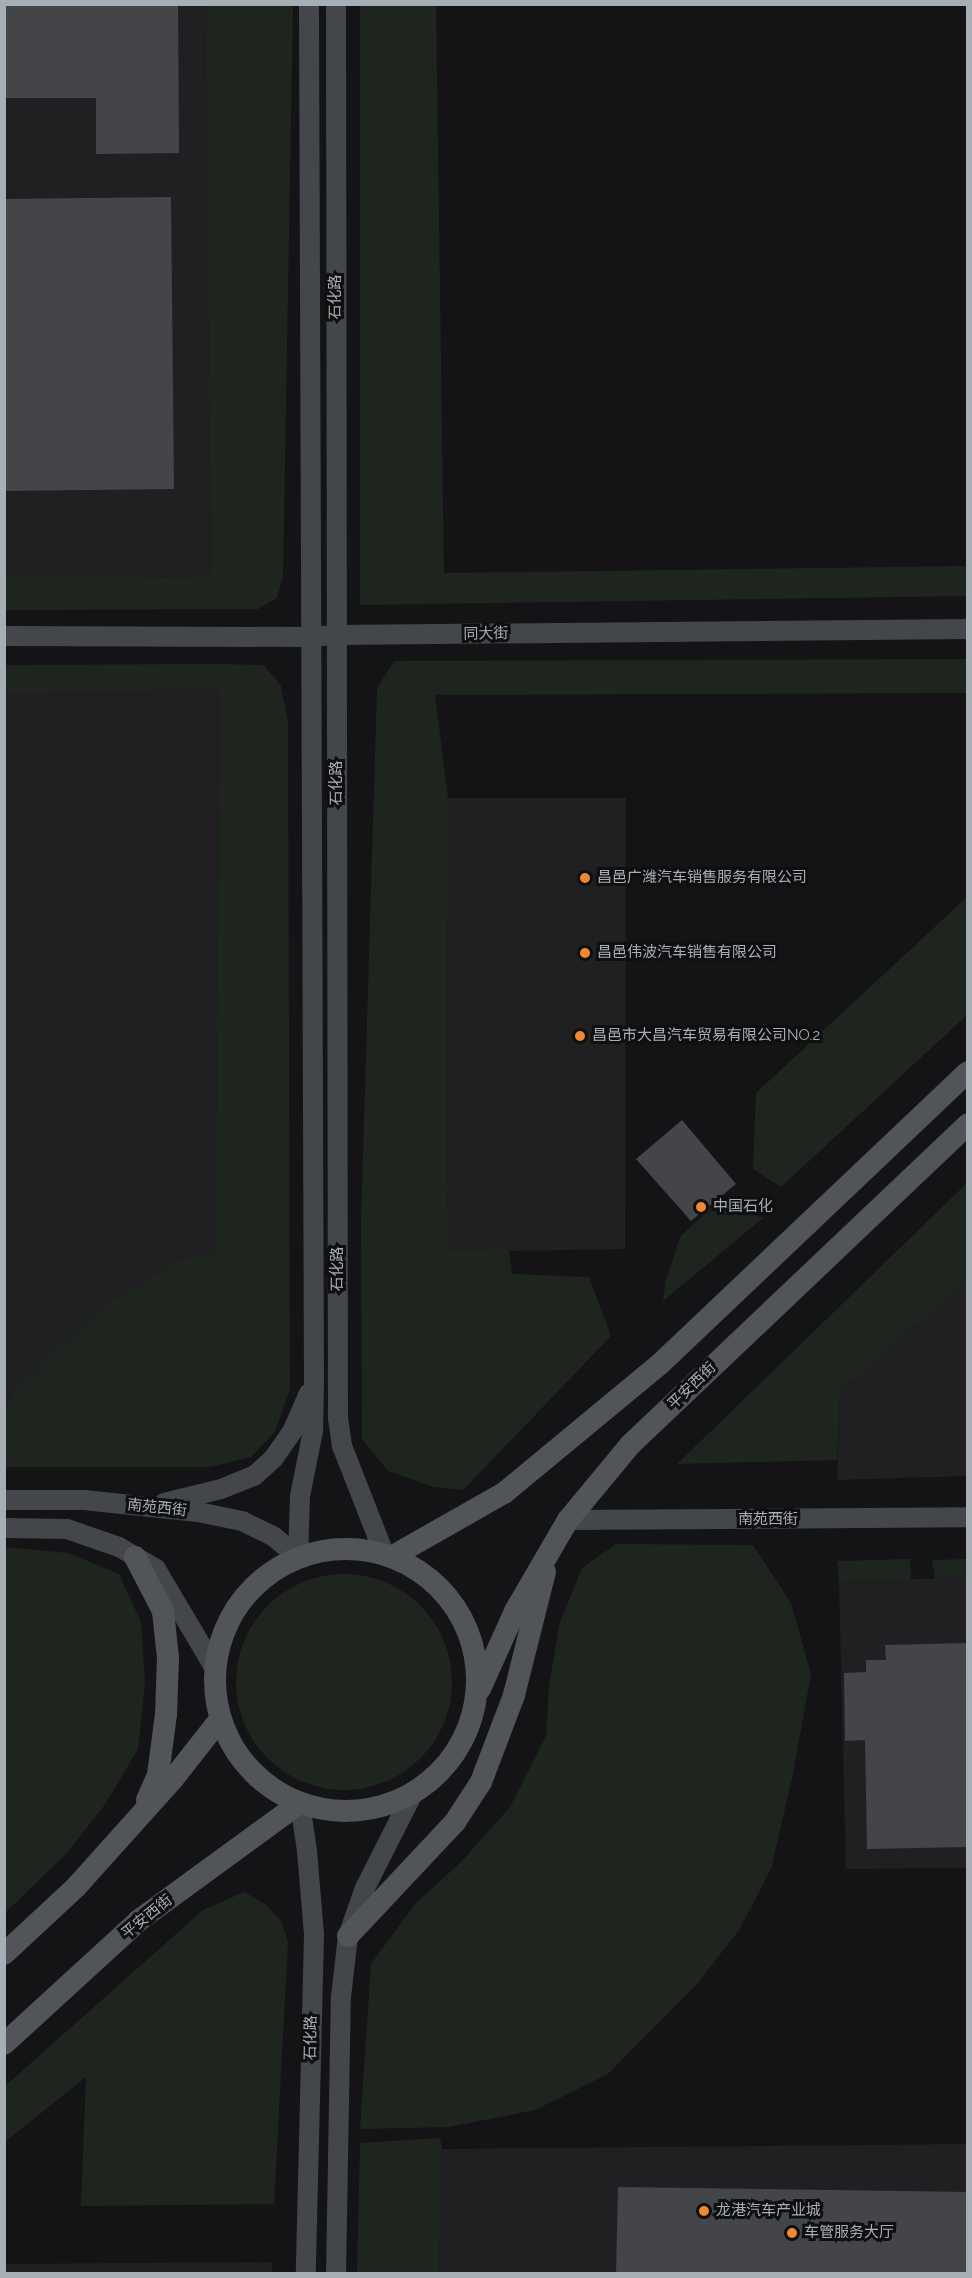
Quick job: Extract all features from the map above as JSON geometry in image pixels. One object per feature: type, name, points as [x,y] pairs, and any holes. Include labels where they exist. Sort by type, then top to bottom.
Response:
[{"type":"main road","name":"石化路","points":[[298,1557],[300,1496],[313,1431],[314,1382],[309,4]]},
{"type":"main road","name":"石化路","points":[[336,4],[338,1418],[342,1446],[388,1555]]},
{"type":"main road","name":"同大街","points":[[4,636],[312,638],[337,635],[968,629]]},
{"type":"main road","points":[[388,1555],[504,1493],[660,1364],[968,1072]]},
{"type":"main road","name":"平安西街","points":[[477,1695],[514,1611],[568,1520],[630,1445],[968,1124]]},
{"type":"main road","points":[[149,1507],[221,1489],[254,1476],[273,1459],[293,1430],[314,1382]]},
{"type":"main road","name":"南苑西街","points":[[4,1500],[84,1500],[198,1512],[242,1521],[273,1536],[298,1557]]},
{"type":"main road","name":"南苑西街","points":[[568,1520],[968,1517]]},
{"type":"main road","points":[[4,1528],[67,1529],[119,1547],[156,1569],[214,1667]]},
{"type":"main road","points":[[331,1549],[388,1555],[431,1578],[459,1611],[476,1652],[477,1695],[466,1734],[444,1768],[413,1793],[377,1808],[338,1811],[300,1803],[265,1784],[244,1762],[238,1755],[220,1719],[214,1693],[214,1667],[222,1634],[238,1604],[260,1579],[298,1557],[331,1549]]},
{"type":"main road","points":[[348,1936],[455,1822],[481,1782],[514,1695],[550,1551]]},
{"type":"main road","points":[[135,1557],[163,1611],[168,1658],[166,1714],[158,1775],[140,1818]]},
{"type":"main road","points":[[4,1954],[76,1887],[140,1818],[220,1719]]},
{"type":"main road","points":[[336,2274],[341,1997],[348,1936],[365,1888],[413,1793]]},
{"type":"main road","name":"石化路","points":[[300,1803],[308,1851],[314,1935],[306,2274]]},
{"type":"main road","name":"平安西街","points":[[4,2044],[138,1921],[300,1803]]},
{"type":"shaded area","points":[[5,5],[205,5],[211,577],[5,575]]},
{"type":"shaded area","points":[[205,5],[293,5],[283,577],[277,598],[258,609],[5,610],[5,575],[211,577]]},
{"type":"shaded area","points":[[360,5],[436,5],[444,573],[967,566],[967,596],[360,605]]},
{"type":"shaded area","points":[[967,659],[967,693],[435,695],[448,798],[447,1251],[509,1250],[512,1274],[589,1277],[611,1336],[463,1490],[434,1487],[388,1471],[362,1439],[361,1222],[377,688],[394,661]]},
{"type":"shaded area","points":[[5,665],[264,665],[281,686],[288,722],[290,1389],[275,1432],[251,1457],[210,1467],[5,1467],[5,1408],[11,1396],[96,1312],[182,1259],[215,1252],[220,690],[5,693]]},
{"type":"shaded area","points":[[220,690],[215,1253],[182,1259],[11,1396],[5,1408],[5,691]]},
{"type":"shaded area","points":[[448,798],[626,798],[625,1249],[447,1252]]},
{"type":"shaded area","points":[[967,897],[967,1015],[781,1187],[753,1169],[756,1093]]},
{"type":"shaded area","points":[[967,1183],[967,1280],[840,1392],[837,1460],[677,1464]]},
{"type":"shaded area","points":[[716,1202],[763,1218],[663,1301],[666,1280],[680,1237]]},
{"type":"shaded area","points":[[967,1280],[967,1476],[837,1480],[840,1392]]},
{"type":"shaded area","points":[[616,1544],[753,1545],[791,1603],[811,1674],[793,1774],[771,1869],[739,1930],[697,1984],[608,2074],[535,2110],[449,2127],[360,2129],[371,1964],[415,1904],[461,1862],[510,1807],[546,1736],[549,1686],[560,1622],[582,1568]]},
{"type":"shaded area","points":[[5,1547],[68,1553],[119,1574],[141,1622],[145,1683],[138,1749],[106,1803],[68,1852],[5,1913]]},
{"type":"shaded area","points":[[910,1559],[911,1580],[839,1581],[837,1561]]},
{"type":"shaded area","points":[[967,1559],[967,1578],[935,1579],[932,1560]]},
{"type":"shaded area","points":[[344,1574],[365,1576],[385,1582],[404,1592],[420,1606],[434,1622],[444,1641],[450,1661],[452,1682],[450,1703],[444,1723],[434,1742],[420,1758],[404,1772],[385,1782],[365,1788],[344,1790],[323,1788],[303,1782],[284,1772],[268,1758],[254,1742],[244,1723],[238,1703],[236,1682],[238,1661],[244,1641],[254,1622],[268,1606],[284,1592],[303,1582],[323,1576]]},
{"type":"shaded area","points":[[967,1578],[967,1868],[846,1869],[839,1581]]},
{"type":"shaded area","points":[[244,1892],[265,1904],[282,1922],[288,1942],[274,2204],[81,2206],[86,2077],[5,2142],[5,2086],[203,1910]]},
{"type":"shaded area","points":[[440,2138],[442,2149],[439,2273],[357,2273],[360,2143]]},
{"type":"shaded area","name":"龙港汽车产业城","points":[[967,2144],[967,2273],[439,2274],[442,2149]]},
{"type":"shaded area","points":[[272,2262],[272,2274],[4,2273],[5,2264]]},
{"type":"building","points":[[4,4],[178,4],[179,153],[96,154],[96,98],[4,98]]},
{"type":"building","points":[[171,197],[174,489],[4,491],[4,199]]},
{"type":"building","points":[[682,1120],[736,1184],[691,1221],[636,1159]]},
{"type":"building","points":[[967,1643],[968,1847],[867,1849],[865,1740],[845,1741],[844,1673],[866,1672],[866,1660],[886,1660],[885,1645]]},
{"type":"building","name":"车管服务大厅","points":[[618,2187],[968,2192],[968,2274],[616,2274]]},
{"type":"place","name":"昌邑广潍汽车销售服务有限公司","points":[[585,878]]},
{"type":"place","name":"昌邑伟波汽车销售有限公司","points":[[585,953]]},
{"type":"place","name":"昌邑市大昌汽车贸易有限公司NO.2","points":[[580,1036]]},
{"type":"place","name":"中国石化","points":[[701,1207]]},
{"type":"place","name":"龙港汽车产业城","points":[[704,2211]]},
{"type":"place","name":"车管服务大厅","points":[[792,2233]]}]
